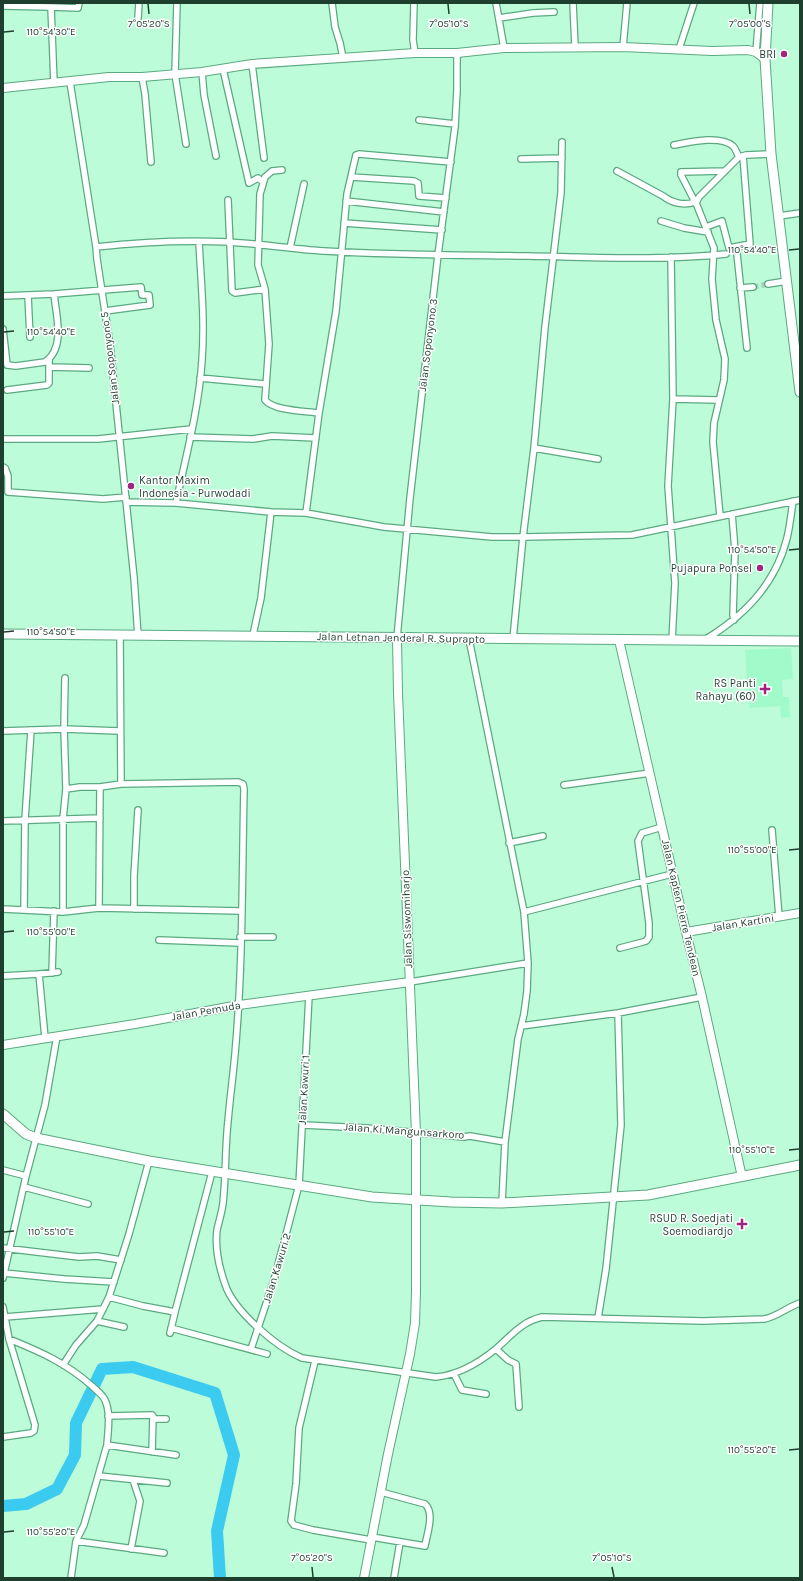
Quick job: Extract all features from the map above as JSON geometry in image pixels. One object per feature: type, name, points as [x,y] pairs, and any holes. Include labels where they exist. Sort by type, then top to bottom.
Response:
[{"type":"main road","points":[[768,3],[765,59],[771,154],[800,392]]},
{"type":"main road","points":[[3,88],[109,77],[142,77],[202,72],[252,64],[415,53],[457,53],[504,48],[623,47],[748,50],[756,52],[765,59]]},
{"type":"main road","name":"Jalan Letnan Jenderal R. Suprapto","points":[[3,634],[800,641]]},
{"type":"main road","name":"Jalan Siswomiharjo","points":[[364,1578],[415,1323],[416,1133],[397,638]]},
{"type":"main road","name":"Jalan Kapten Pierre Tendean","points":[[619,640],[742,1177]]},
{"type":"main road","name":"Jalan Kartini","points":[[686,932],[800,914]]},
{"type":"main road","name":"Jalan Pemuda","points":[[3,1045],[136,1024],[239,1005],[410,982]]},
{"type":"main road","points":[[3,1114],[26,1134],[36,1138],[212,1172],[372,1197],[416,1201],[502,1203],[648,1195],[800,1165]]},
{"type":"street","points":[[3,6],[78,8],[79,3]]},
{"type":"street","points":[[138,3],[138,18]]},
{"type":"street","points":[[177,3],[175,31],[175,74],[186,144]]},
{"type":"street","points":[[332,3],[335,27],[343,58]]},
{"type":"street","points":[[414,3],[413,40],[415,53]]},
{"type":"street","points":[[496,3],[504,48]]},
{"type":"street","points":[[573,3],[575,47]]},
{"type":"street","points":[[623,47],[627,3]]},
{"type":"street","points":[[679,49],[694,3]]},
{"type":"street","points":[[756,52],[760,3]]},
{"type":"street","points":[[51,7],[54,83]]},
{"type":"street","points":[[499,18],[533,13],[554,12]]},
{"type":"street","name":"Jalan Soponyono 3","points":[[397,638],[407,530],[438,255],[455,124],[457,53]]},
{"type":"street","points":[[252,64],[264,158]]},
{"type":"street","points":[[223,69],[249,181],[258,178],[263,182]]},
{"type":"street","points":[[202,72],[204,95],[216,156]]},
{"type":"street","points":[[142,77],[151,162]]},
{"type":"street","name":"Jalan Soponyono 5","points":[[70,82],[105,311],[120,437],[134,578],[138,636]]},
{"type":"street","points":[[419,120],[455,124]]},
{"type":"street","points":[[661,221],[684,228],[707,229],[722,221],[729,248],[750,244],[741,157],[732,146],[720,142],[705,140],[674,145]]},
{"type":"street","points":[[513,639],[523,537],[534,448],[544,327],[554,258],[561,193],[562,142]]},
{"type":"street","points":[[696,203],[699,197],[741,157],[771,154]]},
{"type":"street","points":[[306,513],[319,413],[336,311],[346,202],[356,155],[451,162]]},
{"type":"street","points":[[521,158],[562,158]]},
{"type":"street","points":[[282,170],[272,171],[267,174],[260,194],[258,265],[265,290],[269,344],[265,400],[268,404],[275,407],[319,413]]},
{"type":"street","points":[[617,171],[670,201],[689,204],[696,203]]},
{"type":"street","points":[[720,516],[713,442],[718,400],[724,380],[725,359],[716,320],[712,279],[714,248],[696,203],[681,175],[681,172],[725,171]]},
{"type":"street","points":[[351,177],[414,181],[418,183],[419,196],[446,198]]},
{"type":"street","points":[[290,248],[304,184]]},
{"type":"street","points":[[228,200],[233,293],[265,290]]},
{"type":"street","points":[[346,202],[444,212]]},
{"type":"street","points":[[779,216],[800,213]]},
{"type":"street","points":[[344,223],[442,230]]},
{"type":"street","points":[[176,503],[190,437],[200,378],[203,320],[199,242]]},
{"type":"street","points":[[96,247],[132,243],[230,242],[342,252],[404,255],[554,258],[672,257],[726,254]]},
{"type":"street","points":[[737,254],[747,348]]},
{"type":"street","points":[[672,257],[673,399],[668,486],[675,583],[672,641]]},
{"type":"street","points":[[768,284],[787,281]]},
{"type":"street","points":[[3,296],[28,296],[141,287],[142,295],[149,295],[150,305],[105,311]]},
{"type":"street","points":[[740,288],[752,287]]},
{"type":"street","points":[[7,390],[47,385],[49,383],[49,360],[56,346],[58,333],[54,294]]},
{"type":"street","points":[[28,296],[30,337]]},
{"type":"street","points":[[3,329],[7,365],[16,366],[41,364],[49,360]]},
{"type":"street","points":[[49,367],[89,368]]},
{"type":"street","points":[[200,378],[265,384]]},
{"type":"street","points":[[673,399],[718,400]]},
{"type":"street","points":[[3,439],[98,439],[191,429]]},
{"type":"street","points":[[190,437],[253,439],[272,436],[316,438]]},
{"type":"street","points":[[534,448],[598,459]]},
{"type":"street","points":[[3,468],[5,468],[8,476],[8,492],[176,503],[271,512],[306,513],[407,530],[492,537],[632,535],[800,500]]},
{"type":"street","points":[[704,641],[734,620],[747,608],[766,585],[778,562],[787,539],[793,501]]},
{"type":"street","points":[[252,635],[261,602],[271,512]]},
{"type":"street","points":[[732,514],[735,551],[734,620]]},
{"type":"street","points":[[120,635],[121,784]]},
{"type":"street","points":[[469,639],[524,912],[528,964],[527,991],[505,1142],[502,1203]]},
{"type":"street","points":[[63,912],[63,819],[66,789],[64,730],[66,678]]},
{"type":"street","points":[[24,910],[25,820],[31,730]]},
{"type":"street","points":[[3,731],[120,731]]},
{"type":"street","points":[[564,785],[650,774]]},
{"type":"street","points":[[66,789],[121,784],[238,782],[243,784],[239,1005],[228,1122],[223,1204],[217,1237],[217,1247],[222,1274],[227,1290],[236,1306],[271,1340],[289,1353],[316,1361],[436,1377],[454,1374],[471,1366],[496,1349],[525,1323],[532,1319],[542,1317],[703,1321],[764,1320],[773,1318],[800,1303]]},
{"type":"street","points":[[99,908],[100,787]]},
{"type":"street","points":[[134,909],[134,876],[138,810]]},
{"type":"street","points":[[3,822],[100,818]]},
{"type":"street","points":[[620,948],[646,941],[649,937],[649,923],[642,882],[638,842],[642,833],[662,827]]},
{"type":"street","points":[[772,830],[779,917]]},
{"type":"street","points":[[510,843],[543,836]]},
{"type":"street","points":[[524,912],[672,874]]},
{"type":"street","points":[[3,909],[54,910],[63,912],[99,908],[241,911]]},
{"type":"street","points":[[52,973],[54,910]]},
{"type":"street","points":[[159,940],[240,940],[273,937]]},
{"type":"street","points":[[410,982],[528,964]]},
{"type":"street","points":[[3,976],[58,972]]},
{"type":"street","points":[[39,974],[45,1038]]},
{"type":"street","name":"Jalan Kawuri 1","points":[[299,1185],[309,995]]},
{"type":"street","points":[[521,1026],[618,1013],[702,997]]},
{"type":"street","points":[[598,1318],[614,1198],[621,1125],[618,1013]]},
{"type":"street","points":[[57,1036],[45,1105],[6,1249],[3,1275],[114,1282]]},
{"type":"street","name":"Jalan Ki Mangunsarkoro","points":[[303,1125],[366,1128],[464,1137],[470,1136],[505,1142]]},
{"type":"street","points":[[63,1365],[76,1345],[97,1321],[110,1297],[149,1161]]},
{"type":"street","points":[[3,1170],[26,1176]]},
{"type":"street","points":[[212,1172],[170,1330],[267,1354]]},
{"type":"street","name":"Jalan Kawuri 2","points":[[251,1349],[280,1259],[299,1185]]},
{"type":"street","points":[[24,1187],[88,1204]]},
{"type":"street","points":[[6,1249],[80,1257],[97,1256],[121,1260]]},
{"type":"street","points":[[110,1297],[143,1306],[175,1312]]},
{"type":"street","points":[[3,1307],[9,1340],[35,1425],[34,1430],[31,1433],[3,1437]]},
{"type":"street","points":[[5,1317],[103,1309]]},
{"type":"street","points":[[97,1321],[124,1327]]},
{"type":"street","points":[[9,1340],[38,1351],[76,1372],[103,1397],[108,1408],[107,1445],[84,1525],[76,1541],[71,1578]]},
{"type":"street","points":[[496,1349],[508,1360],[516,1364],[519,1407]]},
{"type":"street","points":[[316,1361],[299,1428],[292,1524],[313,1530],[425,1546],[430,1514],[429,1508],[425,1504],[381,1492]]},
{"type":"street","points":[[454,1374],[462,1390],[486,1394]]},
{"type":"street","points":[[108,1416],[152,1415],[154,1419],[152,1452]]},
{"type":"street","points":[[154,1419],[166,1419]]},
{"type":"street","points":[[107,1445],[176,1455]]},
{"type":"street","points":[[99,1476],[167,1483]]},
{"type":"street","points":[[131,1549],[140,1501],[133,1480]]},
{"type":"street","points":[[76,1541],[164,1552]]},
{"type":"street","points":[[394,1578],[400,1542]]},
{"type":"shaded area","name":"RS Panti Rahayu (60)","points":[[791,648],[793,679],[782,680],[783,697],[789,697],[790,717],[781,718],[780,706],[749,708],[745,650]]},
{"type":"waterway","points":[[3,1506],[26,1504],[57,1489],[75,1455],[76,1423],[102,1369],[133,1367],[215,1393],[234,1455],[217,1531],[220,1578]]},
{"type":"tunnel","points":[[753,287],[768,284]]},
{"type":"place","name":"BRI","points":[[784,54]]},
{"type":"place","name":"Kantor Maxim Indonesia - Purwodadi","points":[[131,486]]},
{"type":"place","name":"Pujapura Ponsel","points":[[760,568]]},
{"type":"place","name":"RS Panti Rahayu (60)","points":[[765,689]]},
{"type":"place","name":"RSUD R. Soedjati Soemodiardjo","points":[[742,1224]]}]
